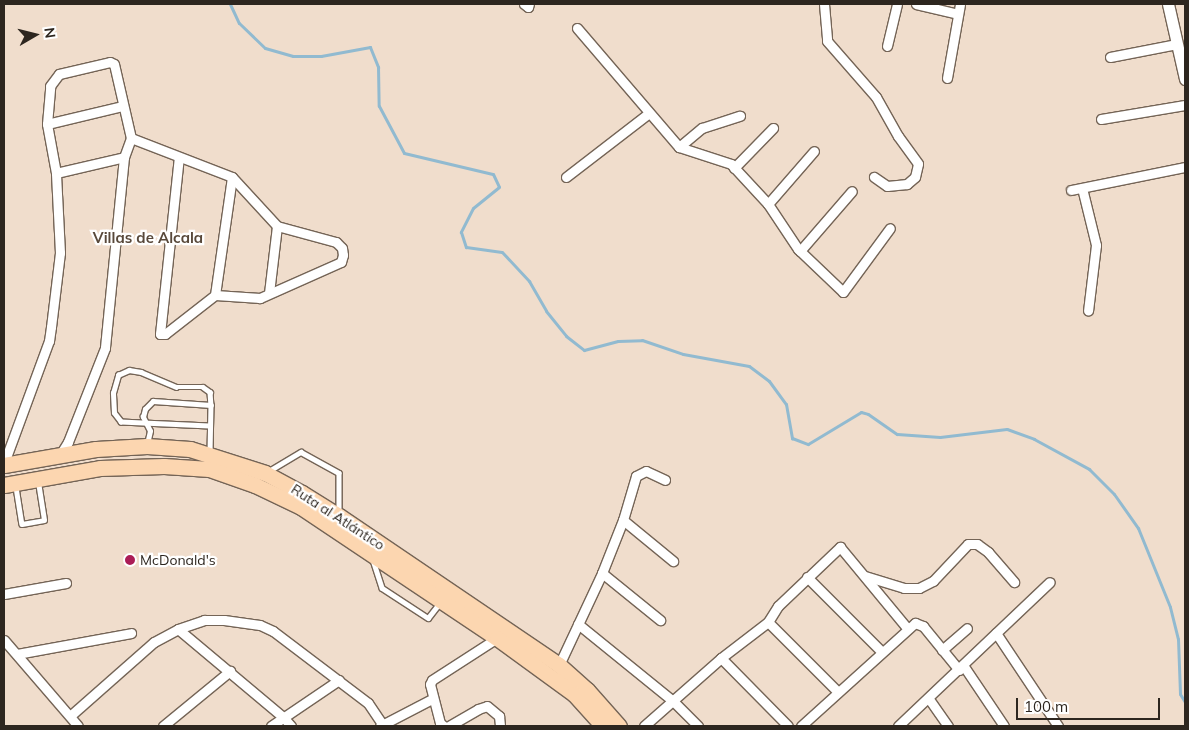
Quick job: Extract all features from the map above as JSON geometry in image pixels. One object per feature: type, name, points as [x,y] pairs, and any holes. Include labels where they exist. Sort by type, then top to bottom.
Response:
[{"type":"highway","name":"Ruta al Atlántico","points":[[4,464],[96,449],[147,446],[190,449],[265,473],[339,516],[558,665],[587,690],[619,726]]},
{"type":"highway","points":[[96,449],[102,455],[103,463],[100,468]]},
{"type":"highway","name":"Ruta al Atlántico","points":[[10,484],[100,468],[164,466],[209,470],[255,485],[301,507],[497,638],[574,694],[603,726]]},
{"type":"street","points":[[524,4],[528,8],[529,4]]},
{"type":"street","points":[[824,4],[827,41],[876,97],[898,136],[918,164],[915,177],[907,184],[887,186],[874,176]]},
{"type":"street","points":[[888,46],[897,4]]},
{"type":"street","points":[[916,4],[958,14]]},
{"type":"street","points":[[948,78],[960,4]]},
{"type":"street","points":[[1168,4],[1185,79]]},
{"type":"street","points":[[577,28],[679,147],[731,164],[768,204],[800,251],[843,292],[890,228]]},
{"type":"street","points":[[1110,57],[1177,44]]},
{"type":"street","points":[[4,464],[49,341],[52,327],[60,253],[56,172],[47,124],[50,86],[59,74],[112,62],[131,138],[124,157],[105,348],[68,442],[60,455]]},
{"type":"street","points":[[47,124],[122,106]]},
{"type":"street","points":[[1101,119],[1185,106]]},
{"type":"street","points":[[566,177],[650,113]]},
{"type":"street","points":[[679,147],[702,128],[740,116]]},
{"type":"street","points":[[734,168],[773,128]]},
{"type":"street","points":[[131,138],[232,177],[277,226],[336,242],[342,248],[341,262],[253,298],[215,295],[165,334],[160,334],[179,157]]},
{"type":"street","points":[[768,204],[814,151]]},
{"type":"street","points":[[56,172],[124,157]]},
{"type":"street","points":[[1072,190],[1185,166]]},
{"type":"street","points":[[215,295],[232,177]]},
{"type":"street","points":[[1082,188],[1096,245],[1088,311]]},
{"type":"street","points":[[800,251],[852,191]]},
{"type":"street","points":[[269,293],[277,226]]},
{"type":"street","points":[[558,665],[602,574],[623,520],[636,476],[646,471],[665,480]]},
{"type":"street","points":[[623,520],[673,561]]},
{"type":"street","points":[[865,576],[904,588],[919,588],[933,582],[968,544],[977,544],[988,552],[1014,582]]},
{"type":"street","points":[[644,726],[722,658],[768,622],[778,606],[840,547],[907,628]]},
{"type":"street","points":[[602,574],[660,620]]},
{"type":"street","points":[[807,577],[882,652]]},
{"type":"street","points":[[898,726],[929,699],[1050,582]]},
{"type":"street","points":[[4,594],[66,583]]},
{"type":"street","points":[[70,716],[145,650],[178,629],[204,620],[260,625],[273,631],[368,703],[381,725],[432,699]]},
{"type":"street","points":[[768,622],[838,692]]},
{"type":"street","points":[[801,726],[907,628],[915,623],[923,626],[942,650],[961,668],[1004,726]]},
{"type":"street","points":[[578,624],[672,700],[698,726]]},
{"type":"street","points":[[942,650],[967,628]]},
{"type":"street","points":[[178,629],[230,671],[291,726]]},
{"type":"street","points":[[17,654],[131,634]]},
{"type":"street","points":[[996,634],[1058,726]]},
{"type":"street","points":[[444,726],[440,723],[432,699],[430,684],[432,680],[497,638]]},
{"type":"street","points":[[4,640],[78,726]]},
{"type":"street","points":[[722,658],[788,726]]},
{"type":"street","points":[[163,726],[230,671]]},
{"type":"street","points":[[271,726],[339,680]]},
{"type":"street","points":[[929,699],[948,726]]},
{"type":"street","points":[[449,726],[478,709],[487,706],[500,716],[500,726]]},
{"type":"lane","points":[[209,426],[121,422],[114,412],[113,393],[118,375],[129,370],[141,372],[176,387],[203,387],[210,392],[210,455]]},
{"type":"lane","points":[[147,446],[150,431],[143,417],[145,409],[153,401],[211,405]]},
{"type":"lane","points":[[265,473],[301,452],[339,473],[339,516]]},
{"type":"lane","points":[[10,484],[22,524],[44,520],[38,480]]},
{"type":"lane","points":[[370,552],[382,588],[428,618],[442,600]]},
{"type":"waterway","points":[[230,4],[239,23],[265,48],[293,56],[321,56],[370,47],[378,67],[379,106],[404,153],[493,174],[499,187],[473,208],[461,232],[466,247],[502,252],[529,281],[546,311],[566,336],[584,350],[618,341],[642,340],[683,354],[749,366],[769,381],[786,404],[792,438],[808,444],[861,412],[868,414],[897,434],[940,437],[1007,429],[1034,439],[1089,469],[1114,494],[1138,528],[1170,607],[1178,639],[1180,694],[1185,702]]},
{"type":"place","name":"McDonald's","points":[[130,560]]},
{"type":"district","name":"Villas de Alcala","points":[[148,238]]}]
